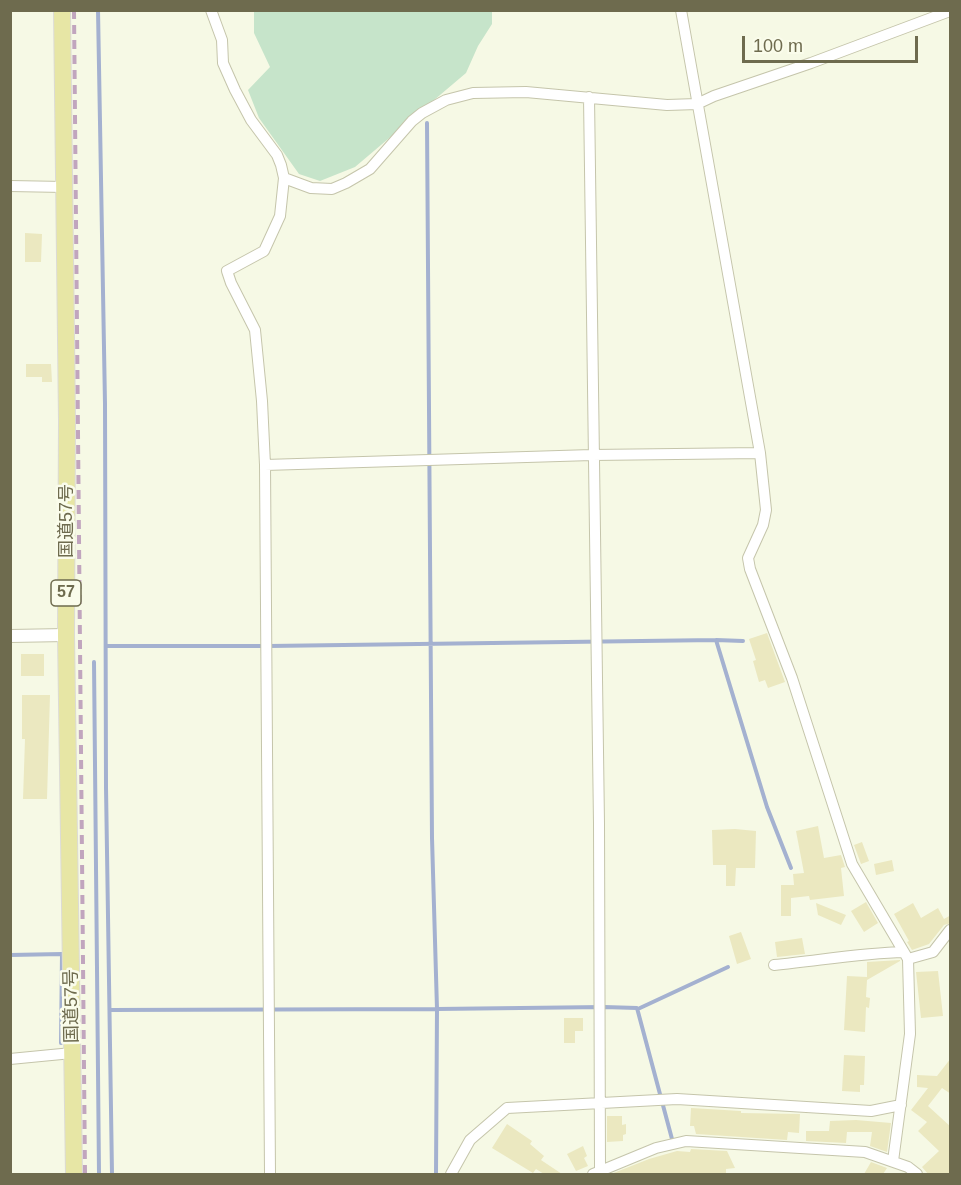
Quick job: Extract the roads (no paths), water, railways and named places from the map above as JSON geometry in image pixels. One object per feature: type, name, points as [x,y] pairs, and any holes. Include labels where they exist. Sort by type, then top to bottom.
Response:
[{"type":"highway","name":"国道57号","points":[[62,10],[67,421],[66,635],[74,1174]]},
{"type":"street","points":[[211,10],[222,40],[224,63],[234,90],[251,120],[277,155],[284,178],[280,216],[264,251],[227,271],[255,330],[262,402],[265,465],[270,1174]]},
{"type":"street","points":[[681,10],[759,453],[766,510],[763,525],[748,558],[750,569],[792,678],[852,864],[906,956],[909,969],[910,1034],[893,1161]]},
{"type":"street","points":[[284,178],[311,188],[332,189],[346,183],[370,169],[412,121],[422,113],[446,100],[473,93],[526,92],[667,105],[697,104],[951,11]]},
{"type":"street","points":[[588,97],[599,823],[599,1103],[596,1173],[656,1148],[686,1141],[865,1152],[908,1167],[917,1174]]},
{"type":"street","points":[[10,186],[64,187]]},
{"type":"street","points":[[265,465],[592,455],[759,453]]},
{"type":"street","points":[[10,636],[66,635]]},
{"type":"street","points":[[774,964],[855,955],[906,956],[933,952],[951,930]]},
{"type":"street","points":[[10,1059],[72,1053]]},
{"type":"street","points":[[452,1174],[470,1140],[507,1108],[677,1099],[871,1111],[901,1105]]},
{"type":"waterway","points":[[98,10],[105,404],[106,787],[112,1174]]},
{"type":"waterway","points":[[427,123],[432,838],[437,1009],[436,1174]]},
{"type":"waterway","points":[[716,640],[743,641]]},
{"type":"waterway","points":[[107,646],[716,640],[767,807],[791,868]]},
{"type":"waterway","points":[[94,662],[99,1174]]},
{"type":"waterway","points":[[10,955],[62,954],[61,1043]]},
{"type":"waterway","points":[[640,1008],[728,967]]},
{"type":"waterway","points":[[110,1010],[637,1008],[672,1139]]},
{"type":"railway","points":[[74,10],[85,1174]]}]
